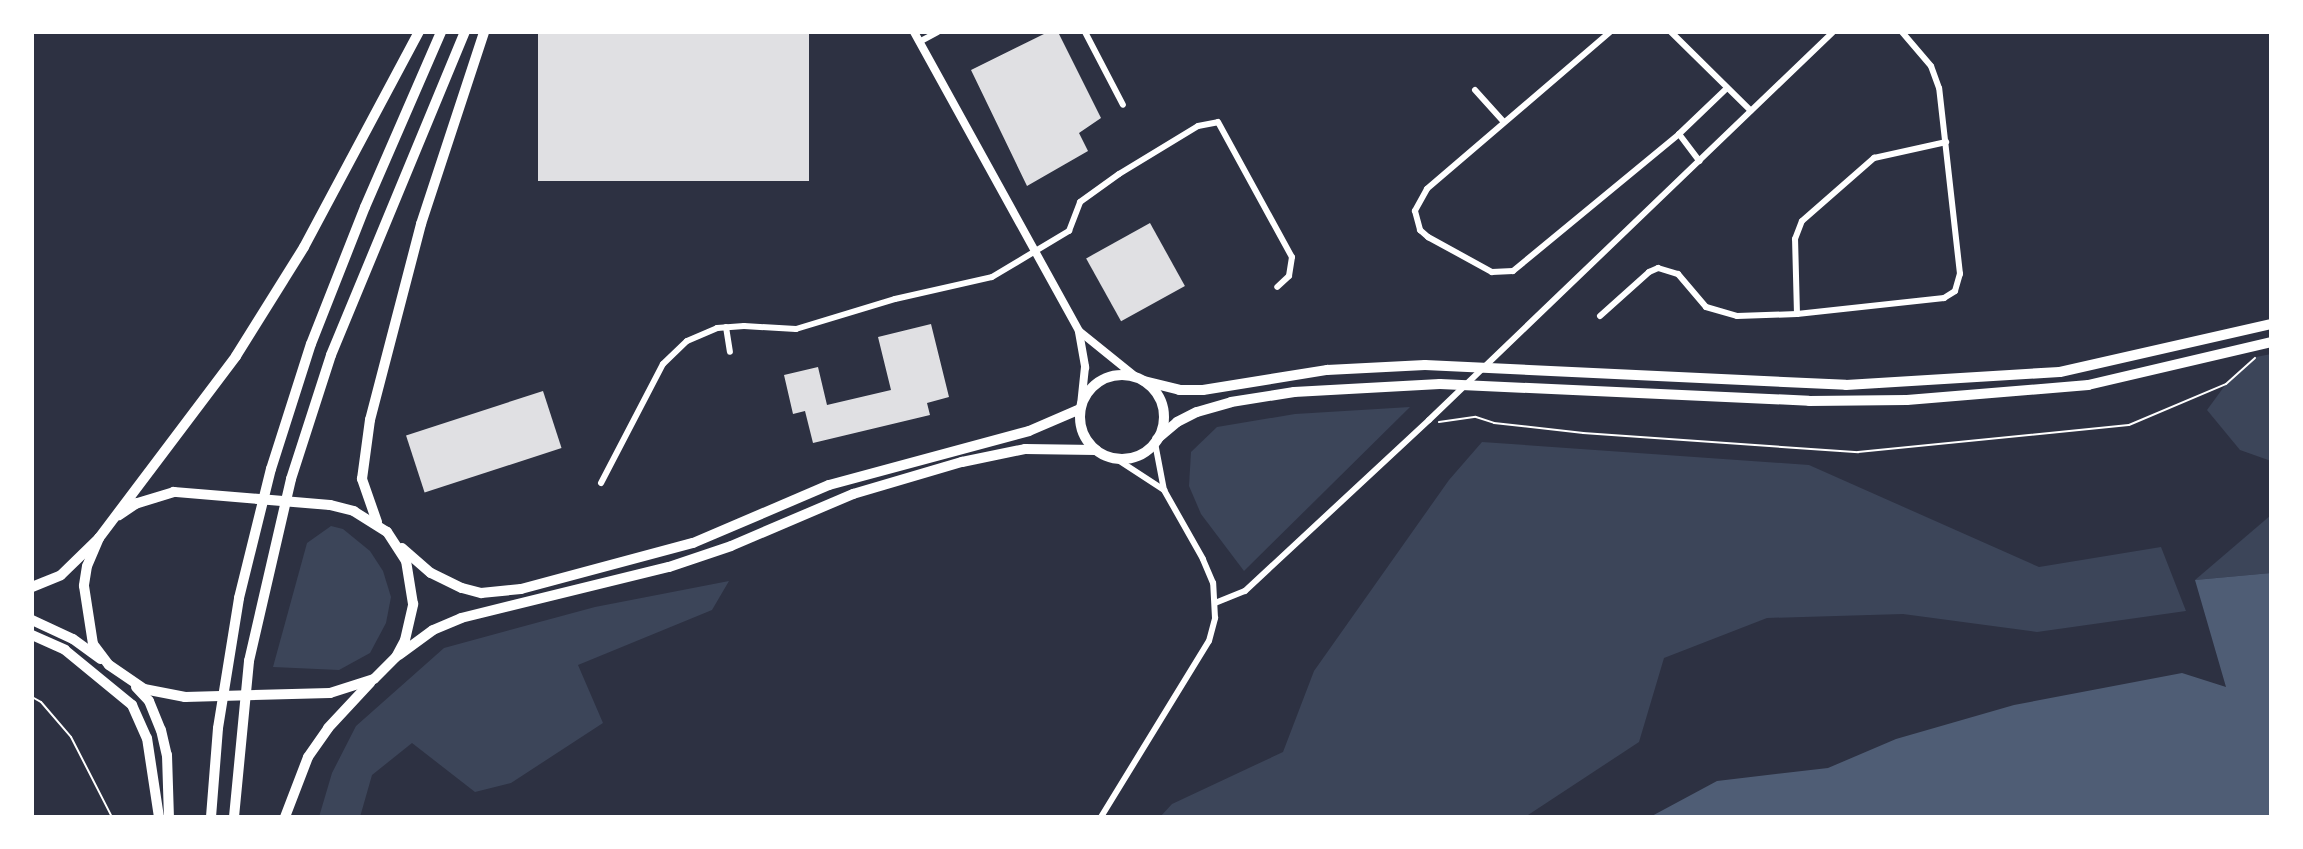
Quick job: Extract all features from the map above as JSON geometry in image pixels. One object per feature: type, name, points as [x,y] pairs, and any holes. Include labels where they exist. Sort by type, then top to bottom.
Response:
[{"type":"highway","points":[[32,587],[61,575],[99,538],[208,396],[287,274],[419,32]]},
{"type":"highway","points":[[211,817],[218,728],[239,598],[271,469],[311,344],[365,207],[441,32]]},
{"type":"highway","points":[[234,817],[249,661],[295,464],[331,355],[465,32]]},
{"type":"highway","points":[[377,523],[363,488],[363,453],[383,362],[421,224],[484,32]]},
{"type":"highway","points":[[119,515],[156,496],[174,492],[330,505],[354,511],[377,523],[394,541],[447,582],[481,593],[521,589],[693,543],[829,485],[1029,431],[1080,406],[1099,381],[1123,374],[1179,390],[1203,390],[1285,374],[1393,366],[1846,385],[1990,378],[2095,366],[2271,324]]},
{"type":"highway","points":[[285,817],[308,757],[328,728],[396,657],[433,630],[461,618],[522,606],[669,567],[731,546],[853,494],[949,466],[1025,449],[1096,450],[1115,458],[1130,458],[1177,422],[1231,402],[1294,392],[1390,385],[1512,385],[1822,401],[1993,394],[2126,378],[2271,342]]},
{"type":"highway","points":[[1140,379],[1162,405],[1164,418],[1156,441]]},
{"type":"highway","points":[[1080,406],[1084,436],[1096,450]]},
{"type":"highway","points":[[99,538],[87,566],[85,605],[93,644],[109,665]]},
{"type":"highway","points":[[394,541],[406,561],[413,604],[409,630],[396,657]]},
{"type":"highway","points":[[32,620],[73,639],[133,684],[149,701],[167,755],[169,817]]},
{"type":"highway","points":[[32,635],[65,650],[132,705],[147,738],[159,817]]},
{"type":"highway","points":[[133,684],[157,693],[185,697],[311,694],[352,688],[374,679]]},
{"type":"street","points":[[914,32],[1079,331],[1085,367],[1080,406]]},
{"type":"street","points":[[919,42],[938,32]]},
{"type":"street","points":[[1085,32],[1123,105]]},
{"type":"street","points":[[1610,32],[1427,189],[1415,211],[1420,230],[1501,274],[1513,271],[1679,134],[1727,88]]},
{"type":"street","points":[[1671,32],[1751,111]]},
{"type":"street","points":[[1215,603],[1245,591],[1429,420],[1833,32]]},
{"type":"street","points":[[1600,316],[1649,272],[1658,268],[1678,274],[1706,307],[1718,313],[1797,314],[1944,298],[1955,291],[1960,274],[1936,76],[1902,32]]},
{"type":"street","points":[[1475,90],[1503,121]]},
{"type":"street","points":[[601,483],[663,364],[687,341],[726,327],[796,329],[895,299],[992,277],[1069,231],[1080,202],[1119,174],[1198,126],[1218,122],[1292,257],[1289,276],[1277,287]]},
{"type":"street","points":[[1679,134],[1699,161]]},
{"type":"street","points":[[1797,314],[1795,239],[1802,221],[1874,158],[1946,142]]},
{"type":"street","points":[[726,327],[730,352]]},
{"type":"street","points":[[1079,331],[1140,379]]},
{"type":"street","points":[[1101,817],[1209,641],[1215,603],[1203,559],[1164,490],[1156,441]]},
{"type":"street","points":[[1115,458],[1164,490]]},
{"type":"path","points":[[1429,420],[1450,422],[1476,417],[1494,423],[1583,433],[1858,452],[2129,425],[2226,384],[2256,357]]},
{"type":"path","points":[[32,697],[41,702],[71,737],[112,817]]},
{"type":"shaded area","points":[[2271,354],[2271,461],[2240,450],[2207,410],[2226,384],[2256,357]]},
{"type":"shaded area","points":[[1410,407],[1244,571],[1201,514],[1189,486],[1191,452],[1217,427],[1295,414]]},
{"type":"shaded area","points":[[1482,442],[1809,465],[2039,567],[2161,547],[2186,611],[2037,632],[1903,614],[1767,618],[1664,658],[1639,742],[1525,817],[1160,817],[1172,804],[1283,752],[1314,671],[1449,480]]},
{"type":"shaded area","points":[[2271,515],[2271,573],[2195,580]]},
{"type":"shaded area","points":[[331,526],[343,529],[370,551],[383,571],[391,597],[386,623],[370,653],[339,670],[273,667],[307,543]]},
{"type":"shaded area","points":[[2271,573],[2271,817],[1650,817],[1717,781],[1828,768],[1896,739],[2014,705],[2182,673],[2226,687],[2195,580]]},
{"type":"shaded area","points":[[729,581],[712,610],[578,665],[603,723],[511,783],[475,792],[412,743],[372,775],[360,817],[319,817],[332,773],[356,726],[444,648],[595,607]]},
{"type":"building","points":[[538,32],[809,32],[809,181],[538,181]]},
{"type":"building","points":[[1048,32],[1058,32],[1101,118],[1079,133],[1088,151],[1027,186],[971,70]]},
{"type":"building","points":[[1150,223],[1185,286],[1121,321],[1086,258]]},
{"type":"building","points":[[931,324],[949,397],[927,403],[930,415],[813,443],[805,411],[793,414],[784,375],[818,367],[827,405],[891,390],[878,337]]},
{"type":"building","points":[[543,391],[562,448],[425,493],[406,435]]}]
